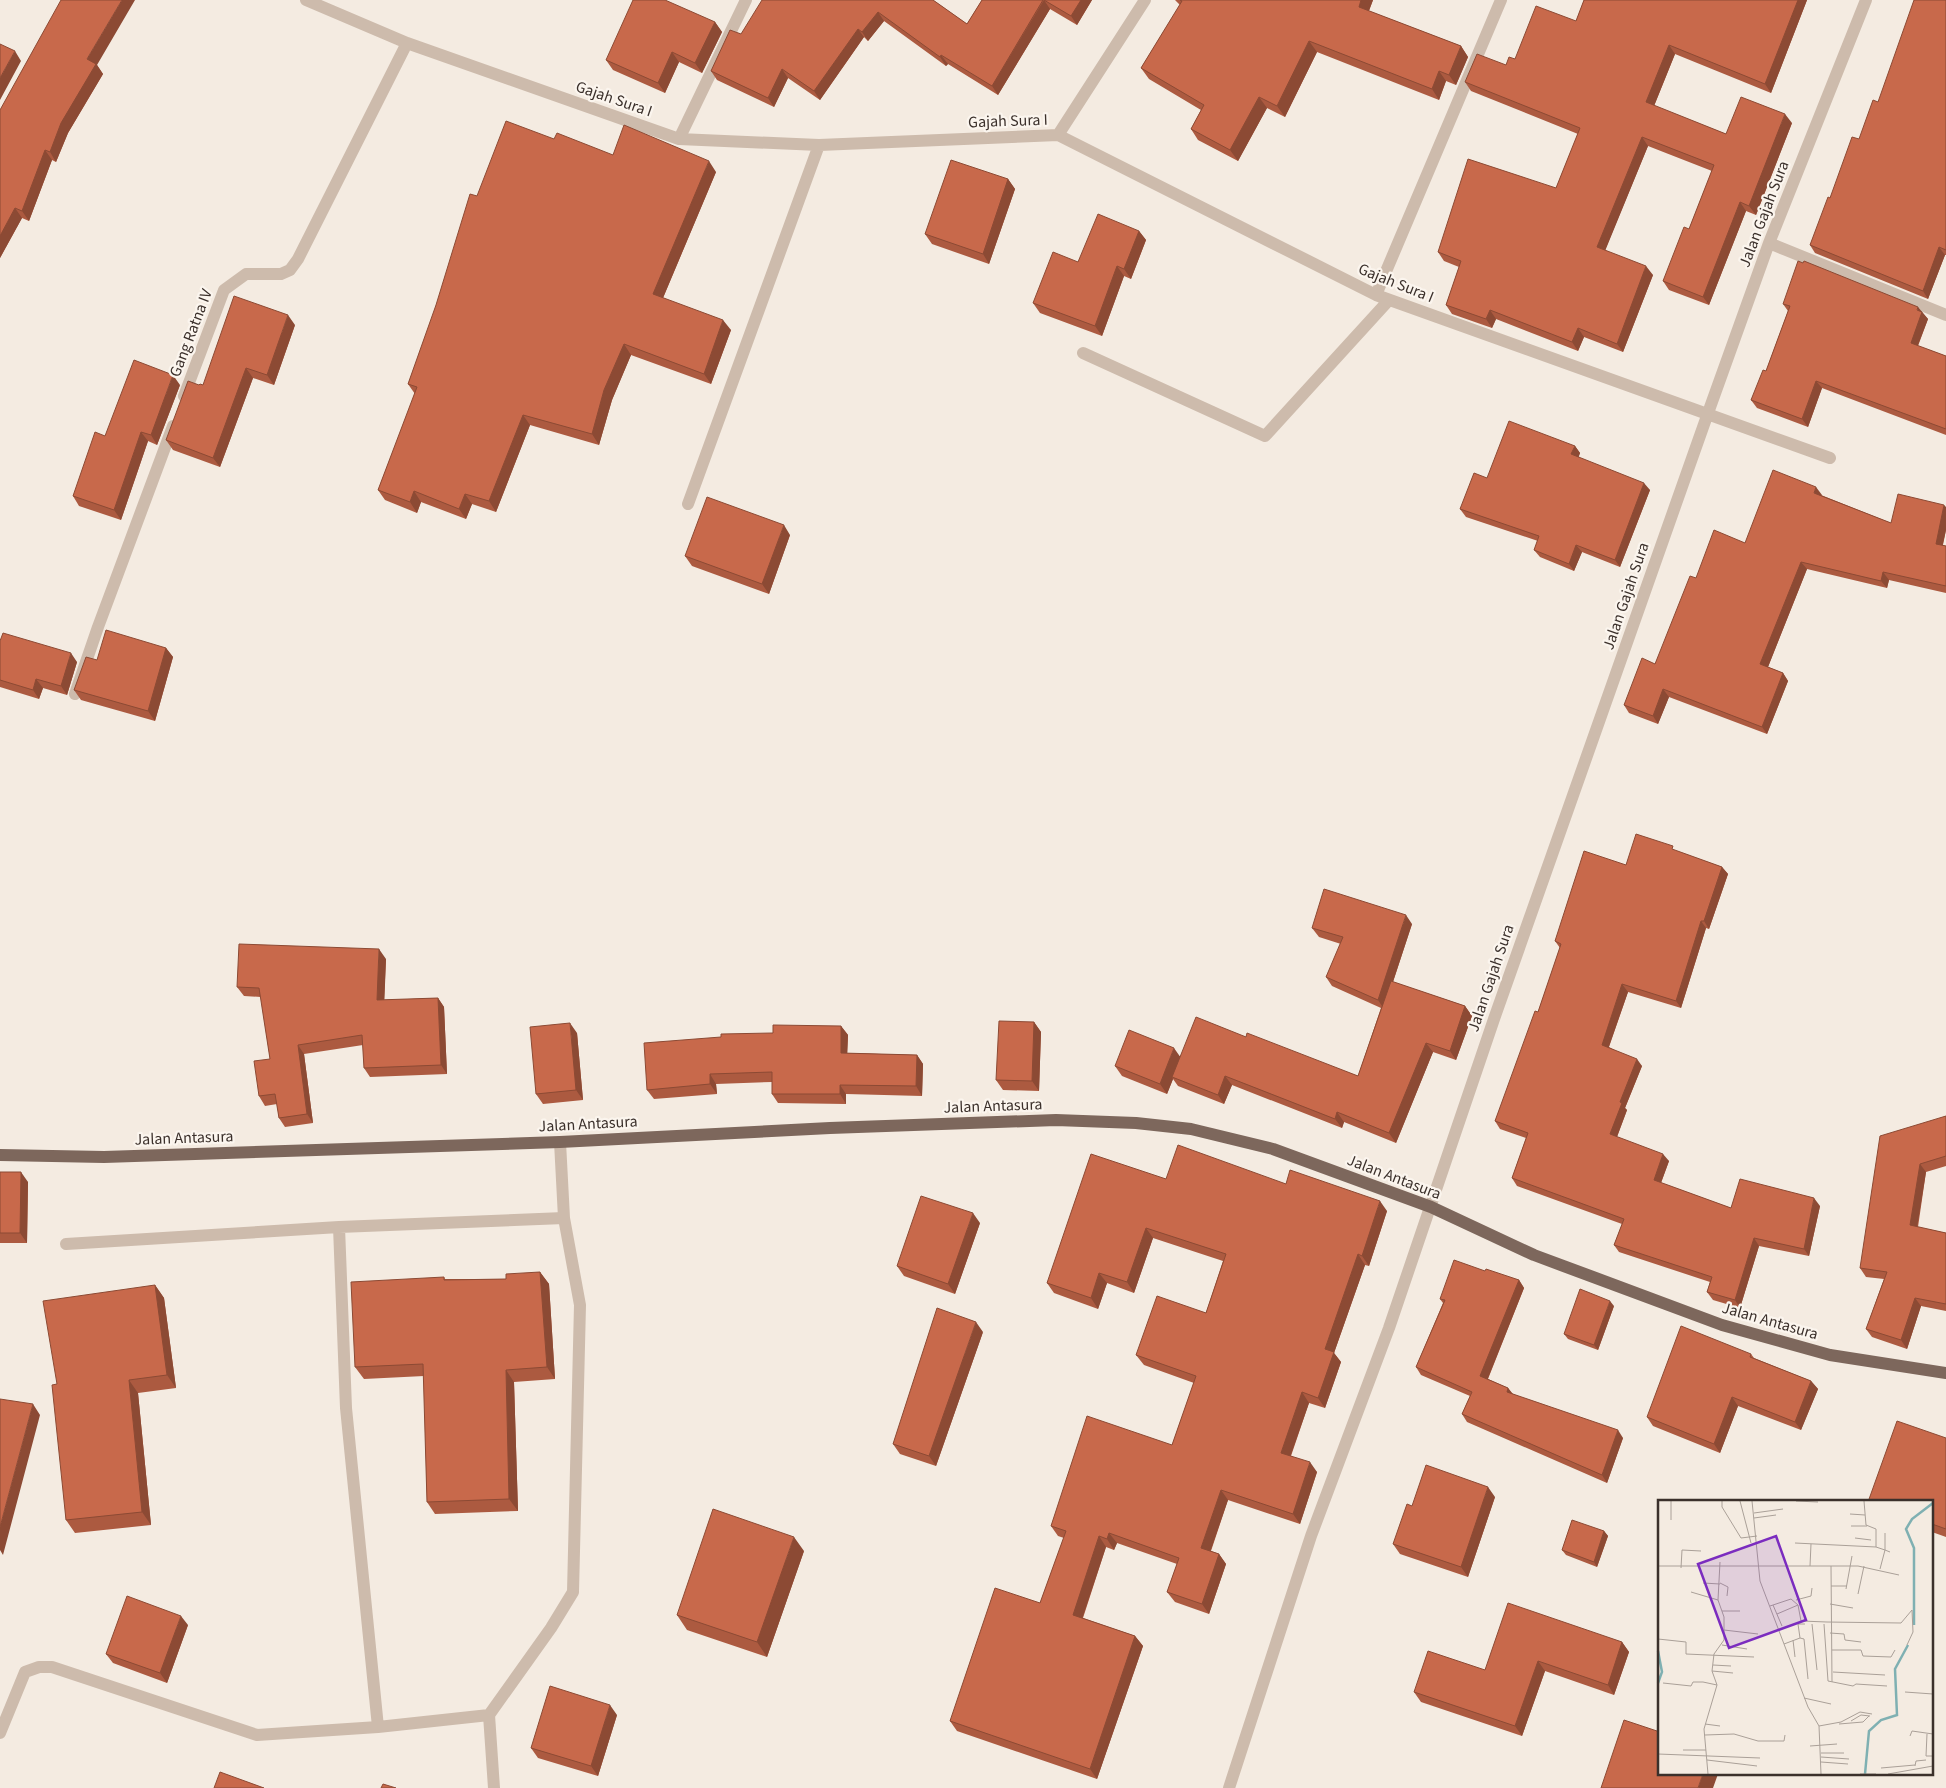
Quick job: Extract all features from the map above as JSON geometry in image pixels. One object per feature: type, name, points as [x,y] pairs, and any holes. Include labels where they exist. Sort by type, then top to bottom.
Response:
[{"type":"main road","name":"Jalan Antasura","points":[[0,1155],[104,1157],[560,1142],[830,1128],[1056,1120],[1136,1123],[1191,1129],[1273,1150],[1431,1207],[1534,1255],[1722,1325],[1830,1355],[1946,1373]]},
{"type":"street","name":"Gajah Sura I","points":[[306,0],[407,43],[679,139],[819,145],[1058,135],[1376,295],[1830,458]]},
{"type":"street","points":[[679,139],[746,0]]},
{"type":"street","points":[[1058,135],[1146,0]]},
{"type":"street","points":[[1376,295],[1501,0]]},
{"type":"street","name":"Jalan Gajah Sura","points":[[1229,1788],[1310,1536],[1389,1328],[1494,1018],[1708,413],[1769,243],[1866,0]]},
{"type":"street","name":"Gang Ratna IV","points":[[75,694],[98,627],[224,290],[246,274],[281,274],[290,270],[298,259],[407,43]]},
{"type":"street","points":[[688,504],[819,145]]},
{"type":"street","points":[[1769,243],[1946,315]]},
{"type":"street","points":[[1083,353],[1265,436],[1389,300]]},
{"type":"street","points":[[494,1788],[488,1715],[551,1628],[573,1592],[580,1305],[564,1218],[560,1142]]},
{"type":"street","points":[[66,1244],[339,1227],[564,1218]]},
{"type":"street","points":[[339,1227],[346,1408],[378,1727]]},
{"type":"street","points":[[0,1733],[25,1672],[39,1666],[52,1667],[257,1735],[378,1727],[488,1715]]},
{"type":"building","points":[[61,0],[122,0],[87,59],[96,64],[61,123],[50,152],[45,150],[22,211],[15,208],[0,236],[0,110]]},
{"type":"building","points":[[633,0],[665,0],[715,22],[695,63],[672,52],[658,83],[606,60]]},
{"type":"building","points":[[762,0],[933,0],[967,24],[982,0],[1043,0],[992,86],[941,55],[940,57],[878,12],[862,32],[858,29],[814,91],[782,69],[768,98],[711,71],[730,30],[741,34]]},
{"type":"building","points":[[1044,0],[1081,0],[1071,16]]},
{"type":"building","points":[[1180,0],[1361,0],[1359,7],[1461,46],[1449,75],[1439,71],[1432,89],[1309,41],[1277,106],[1259,97],[1230,150],[1191,129],[1204,105],[1141,68],[1182,1]]},
{"type":"building","points":[[1584,0],[1798,0],[1765,84],[1669,45],[1646,102],[1726,134],[1741,97],[1785,114],[1749,206],[1740,202],[1703,297],[1663,281],[1684,227],[1689,229],[1714,165],[1642,137],[1597,247],[1646,266],[1617,344],[1578,328],[1572,342],[1490,310],[1486,319],[1446,305],[1461,261],[1438,252],[1468,159],[1556,188],[1580,128],[1465,82],[1477,54],[1506,65],[1509,57],[1515,59],[1536,6],[1576,21]]},
{"type":"building","points":[[1914,0],[1946,0],[1946,250],[1939,247],[1923,291],[1810,245],[1828,197],[1830,198],[1852,137],[1859,139],[1873,100],[1878,102]]},
{"type":"building","points":[[0,44],[15,51],[0,78]]},
{"type":"building","points":[[506,121],[554,139],[557,133],[613,155],[624,125],[709,161],[653,294],[723,320],[704,374],[624,344],[604,390],[592,434],[523,415],[489,501],[465,494],[459,509],[414,491],[410,502],[378,490],[417,387],[408,384],[436,305],[470,194],[477,196]]},
{"type":"building","points":[[951,160],[1008,179],[983,254],[925,234]]},
{"type":"building","points":[[1098,214],[1139,231],[1124,269],[1117,266],[1095,326],[1033,303],[1053,252],[1078,262]]},
{"type":"building","points":[[1798,261],[1803,263],[1804,261],[1918,307],[1917,310],[1922,312],[1911,343],[1946,356],[1946,429],[1816,381],[1802,419],[1751,400],[1763,370],[1766,371],[1790,306],[1783,304]]},
{"type":"building","points":[[234,296],[288,315],[267,375],[246,368],[213,458],[166,440],[188,381],[203,385]]},
{"type":"building","points":[[134,360],[173,375],[151,435],[141,432],[114,510],[73,496],[95,432],[105,436]]},
{"type":"building","points":[[1509,421],[1575,446],[1571,454],[1644,483],[1615,560],[1576,545],[1569,564],[1534,550],[1539,536],[1460,509],[1474,473],[1487,478]]},
{"type":"building","points":[[1773,470],[1816,487],[1814,493],[1891,523],[1898,494],[1944,505],[1936,544],[1946,546],[1946,586],[1883,572],[1881,581],[1801,562],[1760,664],[1783,673],[1762,727],[1663,689],[1653,716],[1624,705],[1642,658],[1655,664],[1690,576],[1696,578],[1714,530],[1745,543]]},
{"type":"building","points":[[707,497],[784,525],[762,584],[685,556]]},
{"type":"building","points":[[106,630],[166,648],[148,711],[74,690],[86,657],[97,660]]},
{"type":"building","points":[[3,633],[71,653],[61,686],[36,679],[33,690],[0,680],[0,641]]},
{"type":"building","points":[[1636,834],[1673,846],[1672,849],[1722,867],[1704,921],[1701,921],[1676,1001],[1622,984],[1602,1045],[1637,1059],[1610,1134],[1663,1154],[1654,1180],[1731,1208],[1740,1179],[1814,1198],[1804,1249],[1754,1238],[1735,1300],[1707,1292],[1712,1277],[1614,1245],[1624,1219],[1512,1178],[1528,1133],[1495,1121],[1535,1011],[1538,1012],[1561,944],[1555,941],[1584,851],[1626,865]]},
{"type":"building","points":[[1324,889],[1406,915],[1378,1000],[1326,977],[1343,937],[1312,928]]},
{"type":"building","points":[[239,944],[379,949],[377,1000],[438,998],[441,1065],[364,1068],[362,1035],[298,1045],[307,1114],[279,1118],[275,1094],[259,1096],[254,1061],[270,1059],[259,988],[237,987]]},
{"type":"building","points":[[1391,981],[1465,1006],[1450,1051],[1426,1043],[1389,1133],[1337,1112],[1335,1119],[1225,1076],[1218,1095],[1172,1077],[1196,1017],[1246,1037],[1247,1033],[1358,1076]]},
{"type":"building","points":[[999,1021],[1034,1022],[1032,1081],[996,1080]]},
{"type":"building","points":[[570,1023],[576,1090],[536,1094],[530,1027]]},
{"type":"building","points":[[773,1025],[841,1026],[841,1053],[917,1055],[916,1086],[840,1085],[840,1094],[772,1094],[772,1072],[710,1074],[710,1084],[647,1090],[644,1043],[721,1037],[721,1034],[773,1033]]},
{"type":"building","points":[[1129,1030],[1174,1048],[1160,1084],[1115,1066]]},
{"type":"building","points":[[1946,1116],[1946,1156],[1920,1164],[1910,1225],[1946,1233],[1946,1304],[1915,1298],[1901,1340],[1866,1329],[1887,1272],[1860,1268],[1880,1136]]},
{"type":"building","points":[[1178,1145],[1286,1184],[1290,1170],[1380,1201],[1362,1256],[1358,1254],[1325,1349],[1334,1352],[1318,1398],[1302,1392],[1281,1453],[1310,1462],[1293,1514],[1221,1490],[1201,1548],[1219,1554],[1202,1604],[1167,1592],[1179,1558],[1109,1533],[1107,1539],[1099,1536],[1073,1615],[1135,1636],[1090,1769],[950,1721],[995,1588],[1040,1603],[1066,1531],[1051,1526],[1087,1416],[1172,1445],[1196,1376],[1136,1355],[1157,1296],[1206,1313],[1226,1254],[1146,1228],[1127,1282],[1099,1273],[1091,1298],[1047,1283],[1091,1154],[1166,1179]]},
{"type":"building","points":[[0,1172],[21,1172],[20,1233],[0,1233]]},
{"type":"building","points":[[921,1196],[973,1213],[948,1284],[897,1266]]},
{"type":"building","points":[[1454,1260],[1519,1280],[1480,1376],[1508,1388],[1507,1392],[1618,1430],[1602,1475],[1462,1414],[1472,1392],[1416,1367],[1445,1300],[1440,1299]]},
{"type":"building","points":[[540,1272],[547,1367],[506,1370],[509,1499],[427,1502],[423,1364],[355,1367],[351,1282],[444,1277],[444,1280],[506,1279],[506,1274]]},
{"type":"building","points":[[155,1285],[167,1375],[129,1380],[142,1512],[66,1520],[52,1385],[57,1384],[43,1301]]},
{"type":"building","points":[[1580,1289],[1610,1301],[1594,1345],[1564,1334]]},
{"type":"building","points":[[937,1308],[976,1322],[929,1456],[893,1444]]},
{"type":"building","points":[[1681,1326],[1751,1354],[1750,1357],[1811,1381],[1795,1422],[1732,1397],[1714,1444],[1647,1417]]},
{"type":"building","points":[[0,1399],[33,1404],[0,1527]]},
{"type":"building","points":[[1897,1421],[1946,1438],[1946,1529],[1934,1525],[1934,1500],[1869,1500]]},
{"type":"building","points":[[1426,1465],[1488,1487],[1461,1567],[1393,1544],[1407,1504],[1412,1506]]},
{"type":"building","points":[[713,1509],[794,1537],[757,1642],[677,1615]]},
{"type":"building","points":[[1572,1520],[1604,1531],[1594,1562],[1562,1550]]},
{"type":"building","points":[[127,1596],[181,1616],[160,1673],[106,1654]]},
{"type":"building","points":[[1508,1603],[1622,1642],[1608,1685],[1538,1661],[1515,1726],[1414,1692],[1428,1651],[1485,1670]]},
{"type":"building","points":[[550,1686],[610,1705],[591,1766],[531,1748]]},
{"type":"building","points":[[1624,1720],[1658,1731],[1658,1776],[1702,1776],[1698,1788],[1601,1788]]},
{"type":"building","points":[[220,1772],[264,1788],[214,1788]]},
{"type":"building","points":[[383,1784],[396,1788],[381,1788]]}]
